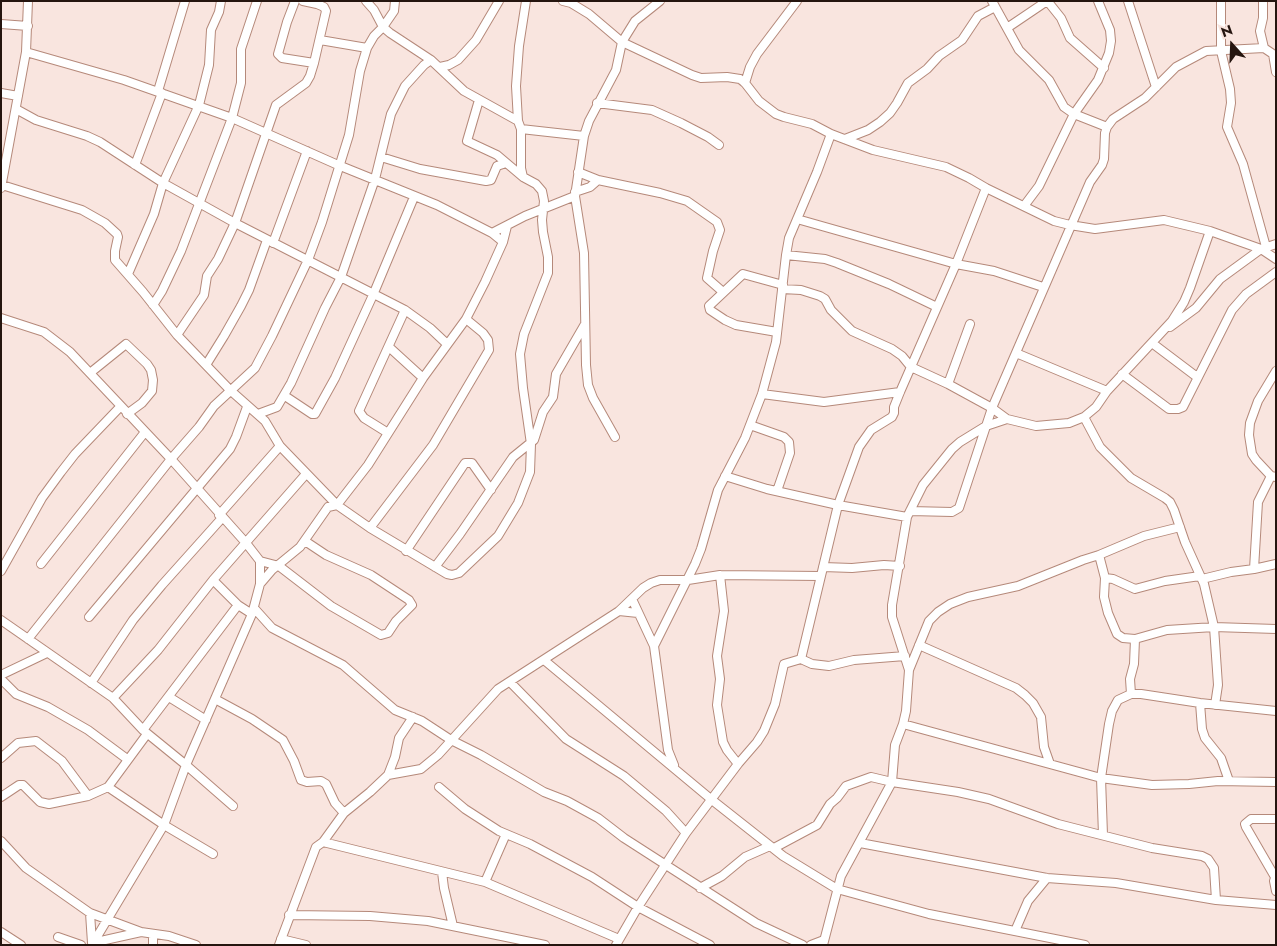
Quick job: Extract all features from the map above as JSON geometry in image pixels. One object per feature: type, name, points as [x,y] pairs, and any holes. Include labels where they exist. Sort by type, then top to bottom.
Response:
[{"type":"street","points":[[28,1],[26,52],[4,161],[2,186],[82,210],[105,223],[118,237],[116,260],[177,335],[247,407],[258,414],[272,430],[280,446],[306,474],[337,505],[370,528],[406,551],[452,575],[459,573],[498,536],[525,488],[530,472],[531,444],[520,354],[524,334],[548,273],[548,257],[542,220],[544,209],[542,191],[536,184],[523,177],[497,155],[467,141],[478,100]]},
{"type":"street","points":[[135,165],[160,92],[185,1]]},
{"type":"street","points":[[128,274],[154,214],[163,183],[199,105],[209,65],[211,30],[219,12],[221,1]]},
{"type":"street","points":[[153,305],[170,276],[232,118],[241,83],[241,49],[257,1]]},
{"type":"street","points":[[295,1],[278,54],[282,58],[314,63]]},
{"type":"street","points":[[177,335],[204,294],[207,276],[218,259],[235,223],[268,133],[276,105],[306,83],[314,63],[326,11],[324,7],[303,1]]},
{"type":"street","points":[[366,1],[374,10],[383,27],[440,67],[455,84],[478,100],[518,121]]},
{"type":"street","points":[[28,640],[214,406],[255,368],[308,260],[322,222],[349,134],[360,71],[367,48],[394,11],[395,1]]},
{"type":"street","points":[[440,67],[458,60],[476,40],[499,1]]},
{"type":"street","points":[[523,177],[520,159],[521,130],[518,121],[517,68],[526,1]]},
{"type":"street","points":[[563,1],[589,14],[622,42],[692,75],[710,78],[734,77],[745,83],[759,101],[776,114],[812,124],[831,134],[873,150],[946,167],[1054,221],[1070,226],[1095,229],[1164,220],[1210,231],[1264,248],[1276,259]]},
{"type":"street","points":[[615,437],[593,398],[588,385],[584,253],[575,194],[588,121],[616,70],[622,42],[635,21],[660,1]]},
{"type":"street","points":[[745,83],[757,54],[797,1]]},
{"type":"street","points":[[1024,206],[1039,186],[1074,114],[1098,80],[1104,68],[1111,41],[1110,30],[1098,1]]},
{"type":"street","points":[[1128,1],[1156,88]]},
{"type":"street","points":[[1221,1],[1220,51],[1230,89],[1230,110],[1227,127],[1243,164],[1264,248]]},
{"type":"street","points":[[1263,1],[1263,18],[1260,31],[1264,48]]},
{"type":"street","points":[[1007,28],[1044,3],[1049,3],[1061,18],[1070,38],[1104,68]]},
{"type":"street","points":[[845,139],[868,130],[890,113],[908,82],[962,40],[978,16],[994,4],[1019,50],[1048,80],[1060,102],[1074,114],[1107,127]]},
{"type":"street","points":[[1,24],[28,26]]},
{"type":"street","points":[[320,40],[367,48]]},
{"type":"street","points":[[725,476],[760,488],[838,505],[908,514],[952,512],[960,508],[992,408],[1070,226],[1090,182],[1102,165],[1107,127],[1113,120],[1156,88],[1176,67],[1206,51],[1264,48],[1273,54],[1276,72]]},
{"type":"street","points":[[26,52],[124,80],[232,118],[338,165],[445,209],[492,233],[503,242]]},
{"type":"street","points":[[258,414],[277,407],[284,396],[341,277],[375,179],[391,114],[398,98],[413,76],[431,60]]},
{"type":"street","points":[[1,93],[18,96]]},
{"type":"street","points":[[597,104],[652,110],[708,137],[719,145]]},
{"type":"street","points":[[16,109],[36,120],[87,136],[163,183],[235,223],[405,310],[430,328],[447,344]]},
{"type":"street","points":[[521,130],[584,136]]},
{"type":"street","points":[[654,646],[688,580],[701,549],[713,502],[745,438],[762,394],[774,354],[789,238],[831,134]]},
{"type":"street","points":[[206,365],[241,306],[307,151]]},
{"type":"street","points":[[381,157],[420,169],[486,181],[490,180],[497,166],[506,163]]},
{"type":"street","points":[[578,172],[598,180],[660,193],[687,201],[717,222],[720,230],[707,278],[723,292]]},
{"type":"street","points":[[492,233],[590,187],[598,180]]},
{"type":"street","points":[[802,660],[838,505],[859,446],[871,430],[892,417],[900,392],[956,264],[986,188]]},
{"type":"street","points":[[284,396],[312,414],[315,414],[335,378],[373,295],[414,196]]},
{"type":"street","points":[[797,219],[956,264],[994,271],[1043,287]]},
{"type":"street","points":[[260,584],[272,570],[294,554],[328,507],[337,505],[368,465],[423,378],[466,319],[503,242],[507,226]]},
{"type":"street","points":[[1163,332],[1184,302],[1210,231]]},
{"type":"street","points":[[777,332],[736,325],[710,310],[709,306],[735,280],[745,274],[783,287],[820,296],[852,331],[887,346],[902,356],[911,367],[948,384],[992,408],[1007,419],[1030,425],[1052,426],[1069,423],[1084,417],[1096,407],[1107,391],[1152,343],[1163,332],[1196,308],[1220,279],[1264,248],[1276,244]]},
{"type":"street","points":[[786,255],[825,259],[837,263],[889,284],[937,307]]},
{"type":"street","points":[[1122,374],[1169,409],[1173,410],[1183,407],[1235,306],[1246,294],[1276,272]]},
{"type":"street","points":[[388,433],[364,418],[359,411],[405,310]]},
{"type":"street","points":[[1,318],[51,336],[70,352],[171,459],[260,561],[279,566],[331,606],[381,635],[388,633],[396,621],[412,605],[409,600],[371,575],[326,555],[305,541]]},
{"type":"street","points":[[370,528],[433,445],[489,350],[488,340],[483,333],[466,319]]},
{"type":"street","points":[[435,567],[513,457],[522,448],[531,444],[536,436],[543,412],[553,396],[556,374],[585,324]]},
{"type":"street","points":[[948,384],[970,324]]},
{"type":"street","points":[[1152,343],[1198,377]]},
{"type":"street","points":[[90,373],[126,344],[147,364],[151,370],[153,380],[152,391],[142,403],[127,414]]},
{"type":"street","points":[[389,347],[423,378]]},
{"type":"street","points":[[1016,353],[1107,391]]},
{"type":"street","points":[[902,356],[917,354]]},
{"type":"street","points":[[1254,569],[1258,502],[1274,476],[1252,454],[1249,435],[1250,423],[1258,401],[1276,371]]},
{"type":"street","points":[[762,394],[824,402],[900,392]]},
{"type":"street","points":[[1,571],[42,498],[74,454],[120,407]]},
{"type":"street","points":[[89,617],[230,449],[247,407]]},
{"type":"street","points":[[1084,417],[1100,448],[1114,462],[1131,478],[1170,502],[1206,590],[1214,627],[1218,685],[1215,705]]},
{"type":"street","points":[[811,945],[823,942],[837,889],[849,860],[892,782],[895,745],[903,724],[908,670],[892,617],[892,605],[908,514],[923,485],[952,449],[986,426],[1007,419]]},
{"type":"street","points":[[750,426],[784,437],[789,442],[790,454],[777,491]]},
{"type":"street","points":[[41,564],[145,432]]},
{"type":"street","points":[[91,683],[134,620],[156,592],[280,446]]},
{"type":"street","points":[[406,551],[465,463],[472,463],[491,490]]},
{"type":"street","points":[[113,698],[158,650],[213,580],[306,474]]},
{"type":"street","points":[[908,670],[929,621],[950,604],[968,597],[1018,586],[1144,536],[1180,527]]},
{"type":"street","points":[[1,551],[9,556]]},
{"type":"street","points":[[1099,555],[1105,578],[1104,597],[1112,624],[1117,634],[1123,638],[1134,639],[1167,630],[1214,627],[1276,628]]},
{"type":"street","points":[[92,944],[164,825],[186,765],[254,611],[260,584],[260,561]]},
{"type":"street","points":[[1105,578],[1113,579],[1135,589],[1165,581],[1201,578],[1276,564]]},
{"type":"street","points":[[823,567],[900,566]]},
{"type":"street","points":[[720,575],[724,611],[717,656],[720,679],[718,705],[723,742],[738,764]]},
{"type":"street","points":[[388,775],[421,769],[438,755],[498,689],[620,611],[643,588],[651,583],[660,580],[688,580],[720,575],[820,576]]},
{"type":"street","points":[[213,580],[238,605],[254,611],[272,628],[343,665],[395,710],[422,721],[451,740],[481,755],[544,792],[567,801],[598,818],[624,838],[756,923],[803,945]]},
{"type":"street","points":[[632,598],[654,646],[668,750],[676,769]]},
{"type":"street","points":[[1,797],[19,785],[23,785],[40,802],[49,804],[88,796],[108,787],[169,697],[238,605]]},
{"type":"street","points":[[620,611],[638,613]]},
{"type":"street","points":[[1,620],[113,698],[145,732],[233,806]]},
{"type":"street","points":[[1131,694],[1130,679],[1134,664],[1134,639]]},
{"type":"street","points":[[919,645],[1016,688],[1025,695],[1033,703],[1041,717],[1044,747],[1050,764]]},
{"type":"street","points":[[1,675],[47,653]]},
{"type":"street","points":[[323,842],[485,882],[618,942],[638,907],[686,833],[738,764],[758,742],[775,704],[784,664],[802,660],[812,664],[829,666],[854,660],[905,656]]},
{"type":"street","points":[[544,660],[712,800],[772,847],[810,874],[837,889],[929,914],[1064,943],[1084,945]]},
{"type":"street","points":[[1,680],[16,694],[48,707],[88,730],[127,759]]},
{"type":"street","points":[[510,682],[566,739],[624,776],[666,811],[686,833]]},
{"type":"street","points":[[1103,835],[1101,778],[1108,724],[1118,700],[1131,694],[1141,694],[1215,705],[1276,711]]},
{"type":"street","points":[[169,697],[206,720]]},
{"type":"street","points":[[215,699],[252,719],[283,740],[294,761],[300,780],[307,782],[321,781],[326,784],[335,803],[344,813]]},
{"type":"street","points":[[1200,703],[1202,729],[1205,738],[1222,758],[1229,781]]},
{"type":"street","points":[[306,945],[280,942],[316,848],[323,842],[344,813],[388,775],[400,738],[413,717]]},
{"type":"street","points":[[903,724],[1101,778],[1152,785],[1229,781],[1276,782]]},
{"type":"street","points":[[1,758],[18,744],[36,740],[62,761],[88,796]]},
{"type":"street","points":[[700,888],[722,876],[745,857],[772,847],[817,825],[830,804],[848,785],[871,777],[989,799],[1058,824],[1152,848],[1208,859],[1214,868],[1216,900]]},
{"type":"street","points":[[108,787],[164,825],[214,854]]},
{"type":"street","points":[[439,787],[465,809],[506,834],[530,844],[592,877],[638,907],[710,945]]},
{"type":"street","points":[[1276,820],[1251,819],[1245,824],[1275,876],[1276,891]]},
{"type":"street","points":[[485,882],[506,834]]},
{"type":"street","points":[[1,841],[26,868],[90,913],[140,932],[169,936],[196,945]]},
{"type":"street","points":[[860,843],[1047,878],[1116,883],[1216,900],[1276,905]]},
{"type":"street","points":[[442,872],[453,926]]},
{"type":"street","points":[[1015,932],[1028,901],[1047,878]]},
{"type":"street","points":[[90,913],[92,944]]},
{"type":"street","points":[[290,915],[370,916],[428,921],[545,945]]},
{"type":"street","points":[[1,932],[21,945]]},
{"type":"street","points":[[92,944],[140,932]]},
{"type":"street","points":[[153,934],[153,945]]},
{"type":"street","points":[[58,937],[81,945]]}]
